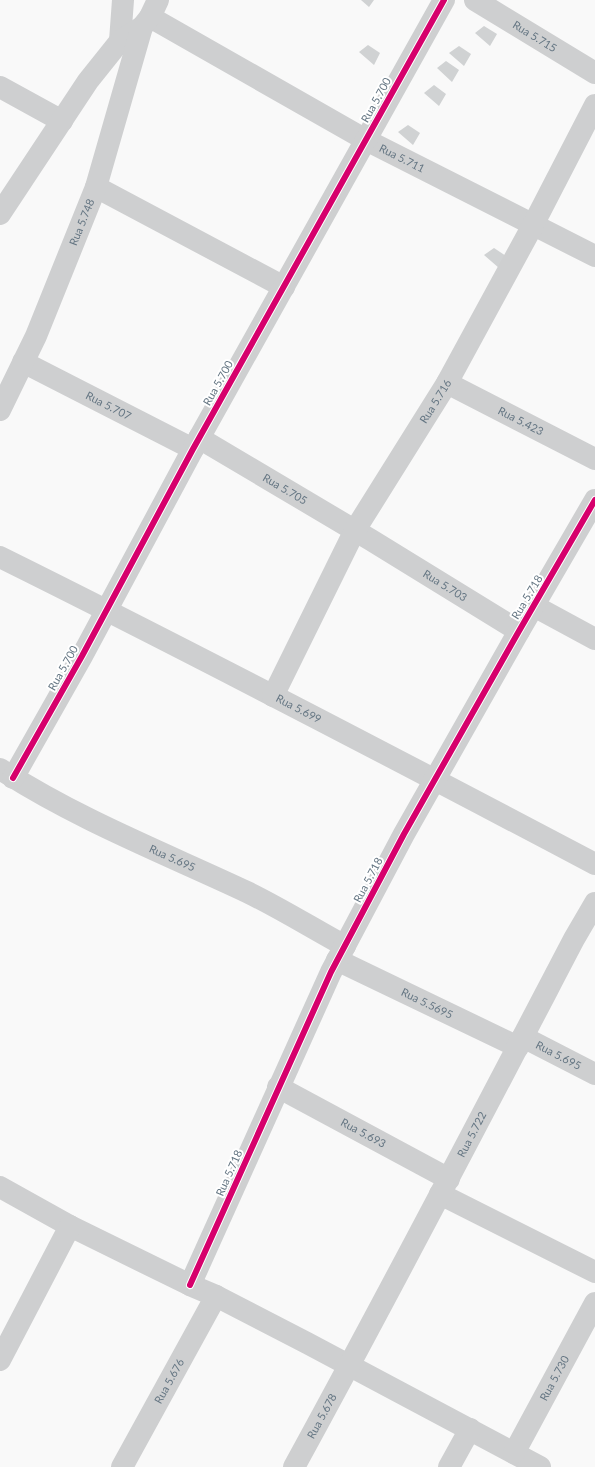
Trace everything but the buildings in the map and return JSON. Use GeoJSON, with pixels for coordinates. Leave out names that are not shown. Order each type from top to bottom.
{"type":"FeatureCollection","features":[{"type":"Feature","properties":{"kind":"street"},"geometry":{"type":"LineString","coordinates":[[120,41],[124,0]]}},
{"type":"Feature","properties":{"kind":"street","name":"Rua 5.700"},"geometry":{"type":"LineString","coordinates":[[7,774],[106,610],[196,444],[444,0]]}},
{"type":"Feature","properties":{"kind":"street","name":"Rua 5.715"},"geometry":{"type":"LineString","coordinates":[[475,0],[595,73]]}},
{"type":"Feature","properties":{"kind":"street"},"geometry":{"type":"LineString","coordinates":[[0,214],[88,81],[120,41],[150,14]]}},
{"type":"Feature","properties":{"kind":"street","name":"Rua 5.711"},"geometry":{"type":"LineString","coordinates":[[150,14],[366,140],[595,256]]}},
{"type":"Feature","properties":{"kind":"street","name":"Rua 5.748"},"geometry":{"type":"LineString","coordinates":[[0,410],[36,336],[96,187],[150,14]]}},
{"type":"Feature","properties":{"kind":"street"},"geometry":{"type":"LineString","coordinates":[[0,87],[62,121]]}},
{"type":"Feature","properties":{"kind":"street","name":"Rua 5.716"},"geometry":{"type":"LineString","coordinates":[[273,696],[447,383],[533,225],[595,105]]}},
{"type":"Feature","properties":{"kind":"street"},"geometry":{"type":"LineString","coordinates":[[96,187],[284,287]]}},
{"type":"Feature","properties":{"kind":"street","name":"Rua 5.707"},"geometry":{"type":"LineString","coordinates":[[23,362],[196,444]]}},
{"type":"Feature","properties":{"kind":"street","name":"Rua 5.423"},"geometry":{"type":"LineString","coordinates":[[447,383],[595,459]]}},
{"type":"Feature","properties":{"kind":"street","name":"Rua 5.705"},"geometry":{"type":"LineString","coordinates":[[196,444],[363,535]]}},
{"type":"Feature","properties":{"kind":"street","name":"Rua 5.718"},"geometry":{"type":"LineString","coordinates":[[190,1285],[278,1087],[341,953],[404,834],[595,500]]}},
{"type":"Feature","properties":{"kind":"street","name":"Rua 5.703"},"geometry":{"type":"LineString","coordinates":[[363,535],[519,631]]}},
{"type":"Feature","properties":{"kind":"street","name":"Rua 5.699"},"geometry":{"type":"LineString","coordinates":[[0,557],[273,696],[595,864]]}},
{"type":"Feature","properties":{"kind":"street"},"geometry":{"type":"LineString","coordinates":[[534,606],[595,639]]}},
{"type":"Feature","properties":{"kind":"street","name":"Rua 5.695"},"geometry":{"type":"LineString","coordinates":[[7,774],[26,786],[112,830],[248,893],[341,953]]}},
{"type":"Feature","properties":{"kind":"street","name":"Rua 5.722"},"geometry":{"type":"LineString","coordinates":[[350,1366],[574,939],[595,903]]}},
{"type":"Feature","properties":{"kind":"street","name":"Rua 5.5695"},"geometry":{"type":"LineString","coordinates":[[341,953],[520,1042]]}},
{"type":"Feature","properties":{"kind":"street","name":"Rua 5.695"},"geometry":{"type":"LineString","coordinates":[[520,1042],[595,1074]]}},
{"type":"Feature","properties":{"kind":"street","name":"Rua 5.693"},"geometry":{"type":"LineString","coordinates":[[278,1087],[445,1187],[595,1272]]}},
{"type":"Feature","properties":{"kind":"street"},"geometry":{"type":"LineString","coordinates":[[0,1187],[70,1226],[190,1285],[216,1296],[540,1467]]}},
{"type":"Feature","properties":{"kind":"street"},"geometry":{"type":"LineString","coordinates":[[0,1360],[70,1226]]}},
{"type":"Feature","properties":{"kind":"street","name":"Rua 5.676"},"geometry":{"type":"LineString","coordinates":[[122,1467],[216,1296]]}},
{"type":"Feature","properties":{"kind":"street","name":"Rua 5.730"},"geometry":{"type":"LineString","coordinates":[[514,1453],[595,1303]]}},
{"type":"Feature","properties":{"kind":"street","name":"Rua 5.678"},"geometry":{"type":"LineString","coordinates":[[294,1467],[350,1366]]}},
{"type":"Feature","properties":{"kind":"street"},"geometry":{"type":"LineString","coordinates":[[449,1467],[470,1429]]}},
{"type":"Feature","properties":{"kind":"cycle path"},"geometry":{"type":"LineString","coordinates":[[13,778],[82,656],[193,449],[444,0]]}},
{"type":"Feature","properties":{"kind":"cycle path"},"geometry":{"type":"LineString","coordinates":[[190,1285],[331,972],[404,834],[595,500]]}}]}
